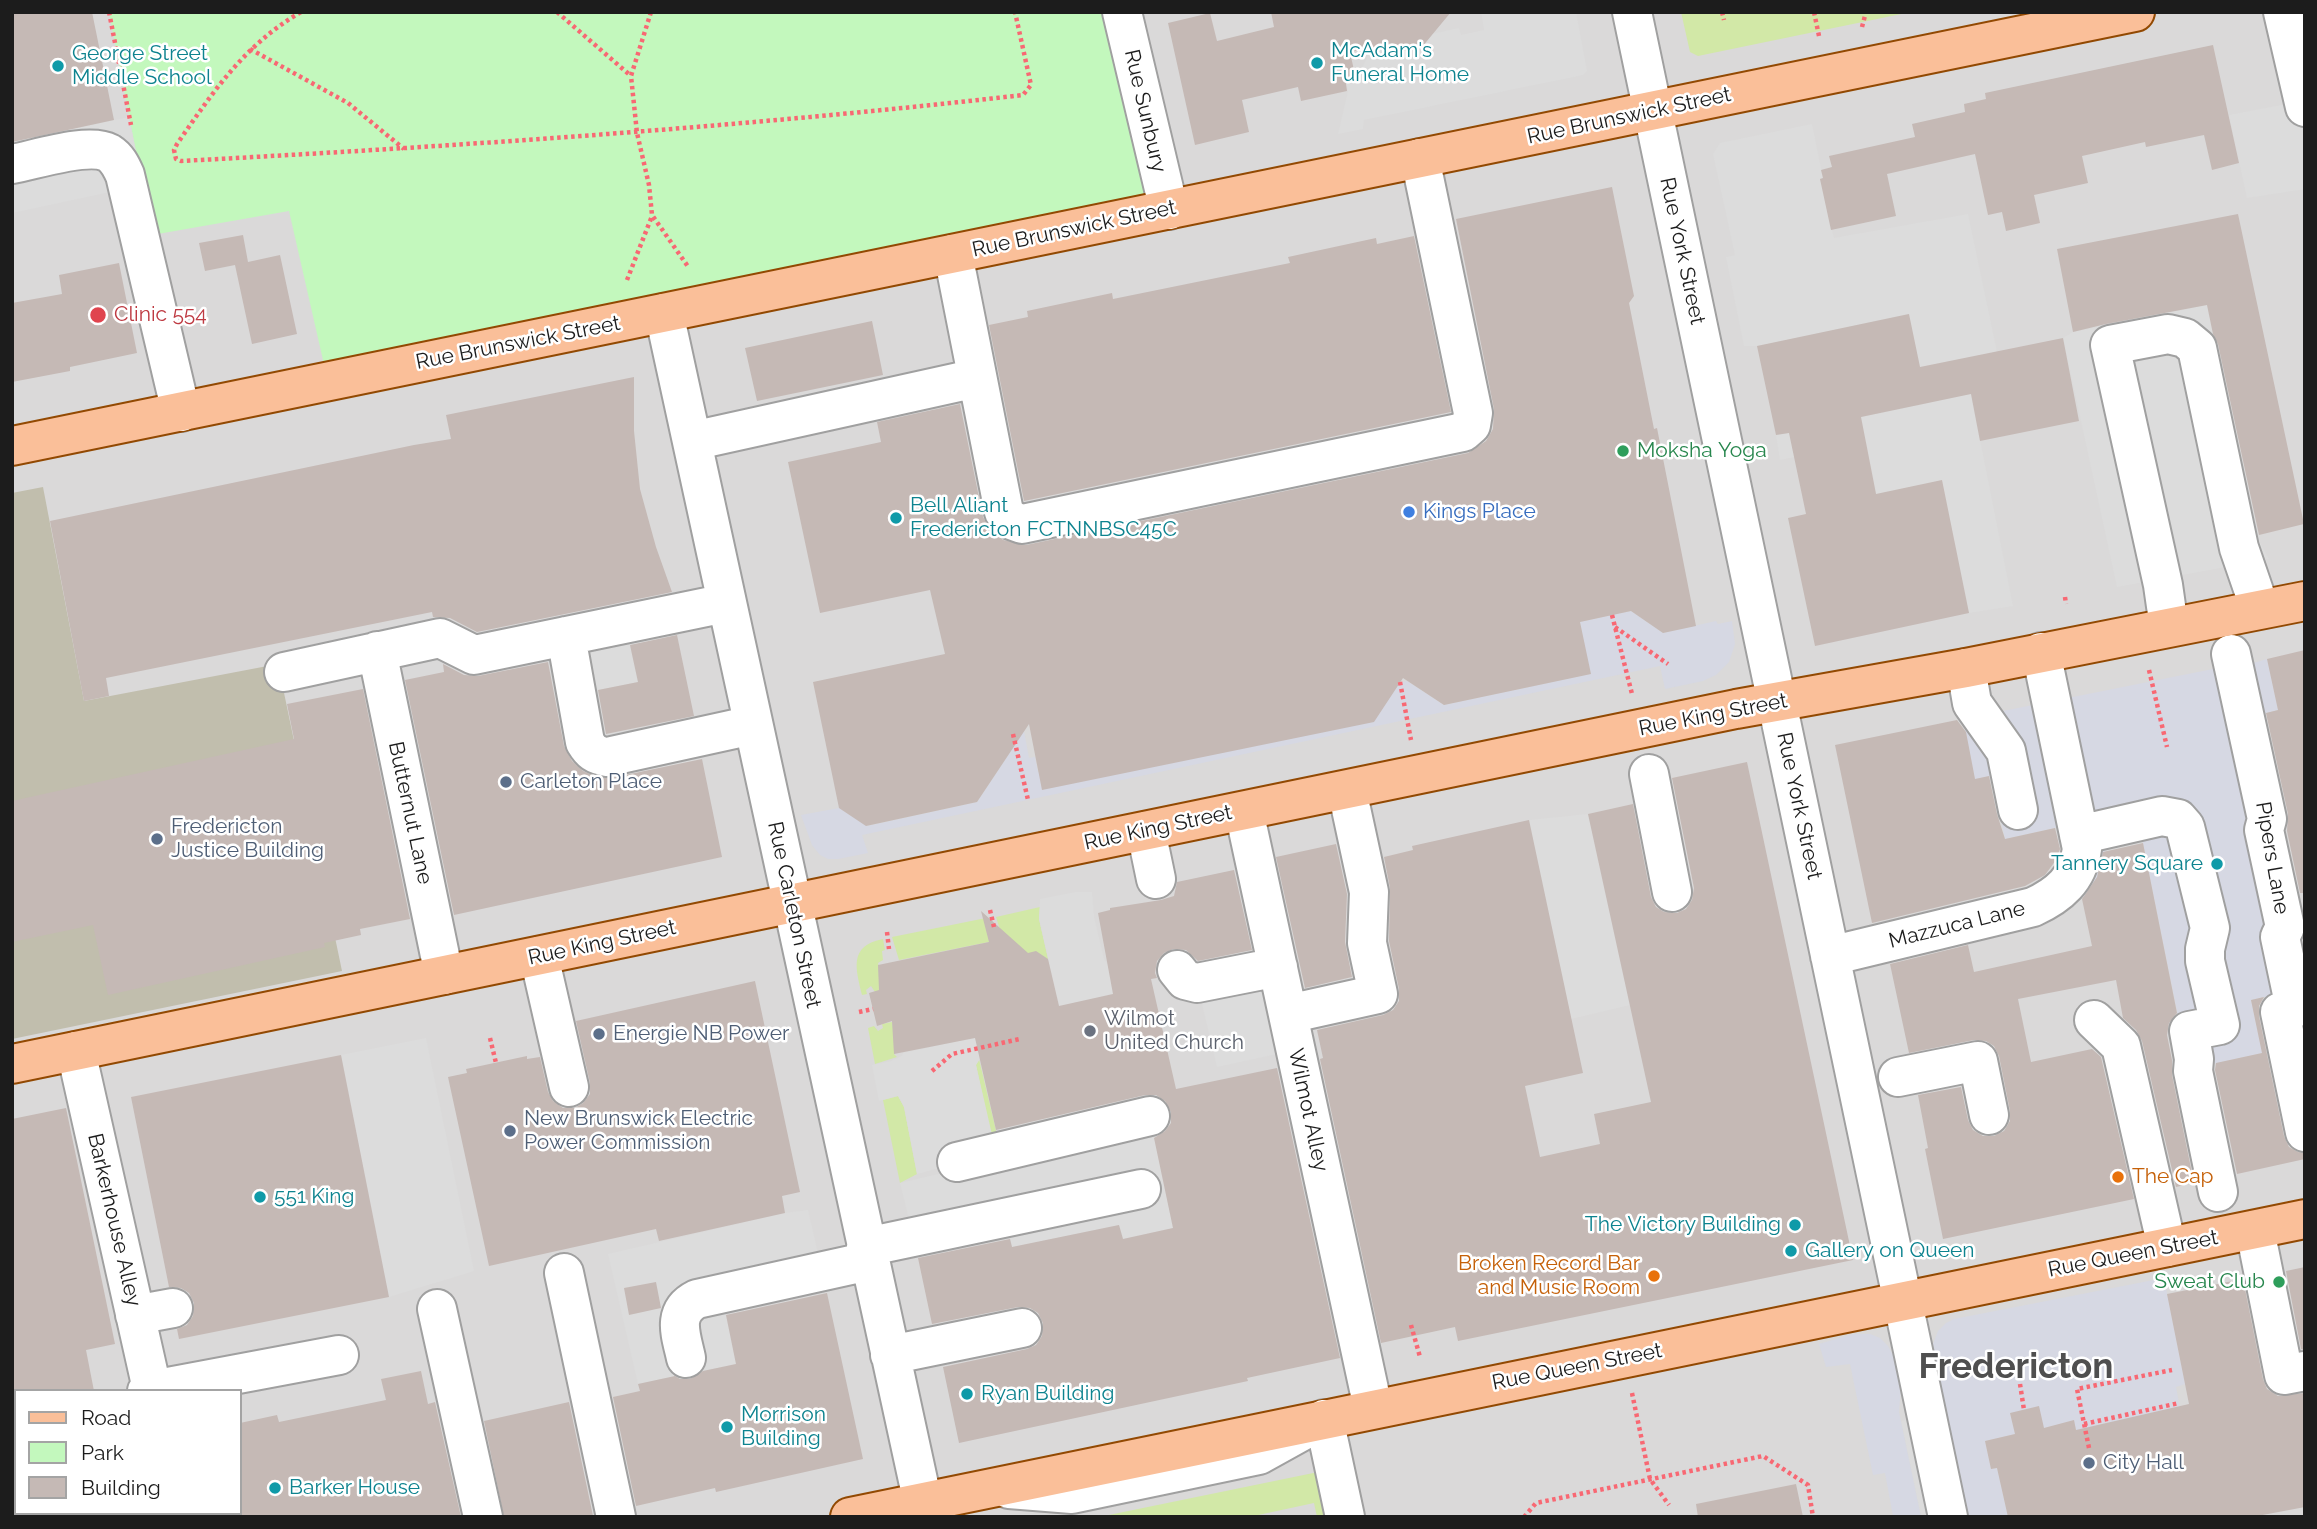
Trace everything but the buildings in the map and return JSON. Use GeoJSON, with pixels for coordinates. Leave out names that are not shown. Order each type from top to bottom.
{"type":"FeatureCollection","features":[{"type":"Feature","properties":{"kind":"main road","name":"Rue Brunswick Street"},"geometry":{"type":"LineString","coordinates":[[12,446],[2135,12]]}},
{"type":"Feature","properties":{"kind":"main road","name":"Rue King Street"},"geometry":{"type":"LineString","coordinates":[[12,1064],[1640,729],[1966,668],[2305,600]]}},
{"type":"Feature","properties":{"kind":"main road","name":"Rue Queen Street"},"geometry":{"type":"LineString","coordinates":[[850,1517],[923,1509],[986,1487],[2305,1219]]}},
{"type":"Feature","properties":{"kind":"street","name":"Rue Sunbury"},"geometry":{"type":"LineString","coordinates":[[1122,12],[1169,210]]}},
{"type":"Feature","properties":{"kind":"street","name":"Rue York Street"},"geometry":{"type":"LineString","coordinates":[[1632,12],[1948,1517]]}},
{"type":"Feature","properties":{"kind":"street"},"geometry":{"type":"LineString","coordinates":[[2283,12],[2305,107]]}},
{"type":"Feature","properties":{"kind":"street"},"geometry":{"type":"LineString","coordinates":[[12,164],[85,149],[111,154],[120,164],[125,174],[181,412]]}},
{"type":"Feature","properties":{"kind":"street"},"geometry":{"type":"LineString","coordinates":[[953,254],[1004,512],[1010,520],[1022,524],[1462,432],[1471,425],[1473,413],[1420,158]]}},
{"type":"Feature","properties":{"kind":"street","name":"Rue Carleton Street"},"geometry":{"type":"LineString","coordinates":[[664,313],[923,1509]]}},
{"type":"Feature","properties":{"kind":"street"},"geometry":{"type":"LineString","coordinates":[[2169,627],[2163,585],[2110,345],[2168,334],[2185,338],[2196,348],[2239,548],[2260,609]]}},
{"type":"Feature","properties":{"kind":"street"},"geometry":{"type":"LineString","coordinates":[[692,441],[977,378]]}},
{"type":"Feature","properties":{"kind":"street"},"geometry":{"type":"LineString","coordinates":[[284,672],[440,638],[474,655],[726,603]]}},
{"type":"Feature","properties":{"kind":"street"},"geometry":{"type":"LineString","coordinates":[[566,636],[585,742],[591,752],[599,756],[607,757],[753,725]]}},
{"type":"Feature","properties":{"kind":"street","name":"Butternut Lane"},"geometry":{"type":"LineString","coordinates":[[377,651],[444,975]]}},
{"type":"Feature","properties":{"kind":"street"},"geometry":{"type":"LineString","coordinates":[[2041,652],[2079,835],[2162,816],[2178,819],[2185,827],[2210,928],[2205,949],[2206,961],[2220,1025],[2189,1031],[2194,1059],[2193,1071],[2218,1192]]}},
{"type":"Feature","properties":{"kind":"street","name":"Pipers Lane"},"geometry":{"type":"LineString","coordinates":[[2231,654],[2267,820],[2264,830],[2285,927],[2280,937],[2295,1008],[2280,1012],[2305,1132]]}},
{"type":"Feature","properties":{"kind":"street"},"geometry":{"type":"LineString","coordinates":[[1966,668],[1972,703],[2006,751],[2018,810]]}},
{"type":"Feature","properties":{"kind":"street"},"geometry":{"type":"LineString","coordinates":[[1648,774],[1672,892]]}},
{"type":"Feature","properties":{"kind":"street"},"geometry":{"type":"LineString","coordinates":[[1288,1014],[1378,994],[1367,943],[1369,892],[1347,790]]}},
{"type":"Feature","properties":{"kind":"street","name":"Wilmot Alley"},"geometry":{"type":"LineString","coordinates":[[1244,811],[1373,1408]]}},
{"type":"Feature","properties":{"kind":"street"},"geometry":{"type":"LineString","coordinates":[[1146,831],[1157,878]]}},
{"type":"Feature","properties":{"kind":"street","name":"Mazzuca Lane"},"geometry":{"type":"LineString","coordinates":[[1830,956],[2033,907],[2063,889],[2075,874],[2082,849],[2079,835]]}},
{"type":"Feature","properties":{"kind":"street"},"geometry":{"type":"LineString","coordinates":[[539,956],[569,1087]]}},
{"type":"Feature","properties":{"kind":"street"},"geometry":{"type":"LineString","coordinates":[[1177,970],[1185,980],[1197,983],[1278,967]]}},
{"type":"Feature","properties":{"kind":"street"},"geometry":{"type":"LineString","coordinates":[[2094,1020],[2121,1046],[2167,1247]]}},
{"type":"Feature","properties":{"kind":"street","name":"Barkerhouse Alley"},"geometry":{"type":"LineString","coordinates":[[76,1051],[149,1389]]}},
{"type":"Feature","properties":{"kind":"street"},"geometry":{"type":"LineString","coordinates":[[1898,1077],[1978,1061],[1989,1115]]}},
{"type":"Feature","properties":{"kind":"street"},"geometry":{"type":"LineString","coordinates":[[957,1162],[1150,1116]]}},
{"type":"Feature","properties":{"kind":"street"},"geometry":{"type":"LineString","coordinates":[[686,1358],[679,1321],[681,1311],[688,1303],[697,1299],[868,1254],[1141,1189]]}},
{"type":"Feature","properties":{"kind":"street"},"geometry":{"type":"LineString","coordinates":[[2255,1230],[2284,1375],[2305,1371]]}},
{"type":"Feature","properties":{"kind":"street"},"geometry":{"type":"LineString","coordinates":[[564,1273],[616,1517]]}},
{"type":"Feature","properties":{"kind":"street"},"geometry":{"type":"LineString","coordinates":[[135,1315],[173,1308]]}},
{"type":"Feature","properties":{"kind":"street"},"geometry":{"type":"LineString","coordinates":[[437,1309],[483,1517]]}},
{"type":"Feature","properties":{"kind":"street"},"geometry":{"type":"LineString","coordinates":[[890,1355],[1022,1328]]}},
{"type":"Feature","properties":{"kind":"street"},"geometry":{"type":"LineString","coordinates":[[154,1389],[339,1354]]}},
{"type":"Feature","properties":{"kind":"street"},"geometry":{"type":"LineString","coordinates":[[1324,1419],[1345,1517]]}},
{"type":"Feature","properties":{"kind":"path"},"geometry":{"type":"LineString","coordinates":[[301,12],[282,23],[250,49],[222,79],[177,144],[173,155],[176,159],[181,161],[405,149],[637,133],[1023,95],[1030,90],[1031,85],[1015,12]]}},
{"type":"Feature","properties":{"kind":"path"},"geometry":{"type":"LineString","coordinates":[[557,12],[632,76]]}},
{"type":"Feature","properties":{"kind":"path"},"geometry":{"type":"LineString","coordinates":[[627,280],[652,215],[649,184],[637,133],[632,76],[651,12]]}},
{"type":"Feature","properties":{"kind":"path"},"geometry":{"type":"LineString","coordinates":[[1722,12],[1724,20]]}},
{"type":"Feature","properties":{"kind":"path"},"geometry":{"type":"LineString","coordinates":[[1814,12],[1819,36]]}},
{"type":"Feature","properties":{"kind":"path"},"geometry":{"type":"LineString","coordinates":[[1862,27],[1866,12]]}},
{"type":"Feature","properties":{"kind":"path"},"geometry":{"type":"LineString","coordinates":[[250,49],[348,103],[405,149]]}},
{"type":"Feature","properties":{"kind":"path"},"geometry":{"type":"LineString","coordinates":[[652,215],[689,268]]}},
{"type":"Feature","properties":{"kind":"path"},"geometry":{"type":"LineString","coordinates":[[2065,597],[2066,604]]}},
{"type":"Feature","properties":{"kind":"path"},"geometry":{"type":"LineString","coordinates":[[1612,615],[1640,729]]}},
{"type":"Feature","properties":{"kind":"path"},"geometry":{"type":"LineString","coordinates":[[1615,627],[1668,664]]}},
{"type":"Feature","properties":{"kind":"path"},"geometry":{"type":"LineString","coordinates":[[2149,670],[2167,747]]}},
{"type":"Feature","properties":{"kind":"path"},"geometry":{"type":"LineString","coordinates":[[1400,682],[1419,775]]}},
{"type":"Feature","properties":{"kind":"path"},"geometry":{"type":"LineString","coordinates":[[1013,734],[1028,800]]}},
{"type":"Feature","properties":{"kind":"path"},"geometry":{"type":"LineString","coordinates":[[990,910],[994,927]]}},
{"type":"Feature","properties":{"kind":"path"},"geometry":{"type":"LineString","coordinates":[[887,932],[889,948]]}},
{"type":"Feature","properties":{"kind":"path"},"geometry":{"type":"LineString","coordinates":[[859,1012],[873,1009]]}},
{"type":"Feature","properties":{"kind":"path"},"geometry":{"type":"LineString","coordinates":[[490,1038],[496,1063]]}},
{"type":"Feature","properties":{"kind":"path"},"geometry":{"type":"LineString","coordinates":[[932,1071],[951,1055],[1020,1039]]}},
{"type":"Feature","properties":{"kind":"path"},"geometry":{"type":"LineString","coordinates":[[1411,1325],[1420,1357]]}},
{"type":"Feature","properties":{"kind":"path"},"geometry":{"type":"LineString","coordinates":[[2089,1448],[2077,1389],[2172,1370]]}},
{"type":"Feature","properties":{"kind":"path"},"geometry":{"type":"LineString","coordinates":[[2020,1384],[2024,1410]]}},
{"type":"Feature","properties":{"kind":"path"},"geometry":{"type":"LineString","coordinates":[[1632,1392],[1650,1479],[1669,1505]]}},
{"type":"Feature","properties":{"kind":"path"},"geometry":{"type":"LineString","coordinates":[[2084,1424],[2179,1403]]}},
{"type":"Feature","properties":{"kind":"path"},"geometry":{"type":"LineString","coordinates":[[1524,1517],[1536,1503],[1763,1456],[1808,1485],[1813,1517]]}},
{"type":"Feature","properties":{"kind":"shaded area"},"geometry":{"type":"Polygon","coordinates":[[[12,12],[2305,12],[2305,1517],[12,1517],[12,12]]]}},
{"type":"Feature","properties":{"kind":"shaded area"},"geometry":{"type":"Polygon","coordinates":[[[1481,12],[1576,12],[1587,71],[1583,75],[1364,120],[1363,129],[1338,134],[1348,91],[1345,77],[1355,75],[1363,66],[1372,47],[1459,28],[1461,35],[1484,30],[1481,12]]]}},
{"type":"Feature","properties":{"kind":"shaded area"},"geometry":{"type":"Polygon","coordinates":[[[2305,47],[2305,189],[2247,198],[2229,115],[2287,104],[2305,47]]]}},
{"type":"Feature","properties":{"kind":"shaded area"},"geometry":{"type":"Polygon","coordinates":[[[129,117],[143,185],[12,213],[12,142],[129,117]]]}},
{"type":"Feature","properties":{"kind":"shaded area"},"geometry":{"type":"Polygon","coordinates":[[[1812,124],[1823,178],[1820,179],[1834,238],[1968,214],[1997,352],[1964,359],[2013,606],[1969,613],[1942,481],[1877,497],[1866,442],[1780,460],[1776,435],[1928,403],[1908,314],[1757,346],[1744,346],[1726,257],[1735,255],[1713,154],[1720,143],[1812,124]]]}},
{"type":"Feature","properties":{"kind":"shaded area"},"geometry":{"type":"Polygon","coordinates":[[[2207,305],[2256,535],[2269,559],[2117,587],[2063,338],[2073,332],[2207,305]]]}},
{"type":"Feature","properties":{"kind":"shaded area"},"geometry":{"type":"Polygon","coordinates":[[[43,487],[84,701],[278,664],[342,971],[12,1039],[12,493],[43,487]]]}},
{"type":"Feature","properties":{"kind":"shaded area"},"geometry":{"type":"Polygon","coordinates":[[[678,608],[677,637],[630,647],[638,682],[593,691],[604,743],[695,724],[702,760],[587,785],[559,647],[678,608]]]}},
{"type":"Feature","properties":{"kind":"shaded area"},"geometry":{"type":"Polygon","coordinates":[[[1631,611],[1663,633],[1716,621],[1718,624],[1732,621],[1735,644],[1729,662],[1716,675],[1703,681],[1665,689],[1660,666],[862,835],[868,853],[838,859],[828,859],[820,855],[812,845],[801,815],[839,808],[867,826],[977,802],[1024,731],[1029,758],[1035,757],[1038,772],[1407,681],[1444,705],[1590,674],[1580,622],[1631,611]]]}},
{"type":"Feature","properties":{"kind":"shaded area","name":"Tannery Square"},"geometry":{"type":"Polygon","coordinates":[[[2267,659],[2278,710],[2254,716],[2305,955],[2305,1011],[2282,993],[2251,1000],[2262,1053],[2213,1064],[2213,1068],[2198,1071],[2180,1026],[2142,838],[2104,845],[2113,891],[2082,897],[2063,870],[2064,826],[2005,839],[1991,776],[1975,779],[1963,719],[2223,667],[2243,666],[2267,659]]]}},
{"type":"Feature","properties":{"kind":"shaded area"},"geometry":{"type":"Polygon","coordinates":[[[1588,814],[1630,1005],[1571,1019],[1529,820],[1588,814]]]}},
{"type":"Feature","properties":{"kind":"shaded area"},"geometry":{"type":"Polygon","coordinates":[[[1076,892],[1092,892],[1094,917],[1104,959],[1126,991],[1059,1006],[1039,919],[1040,899],[1076,892]]]}},
{"type":"Feature","properties":{"kind":"shaded area"},"geometry":{"type":"Polygon","coordinates":[[[1278,967],[1295,1050],[1217,1067],[1197,983],[1278,967]]]}},
{"type":"Feature","properties":{"kind":"shaded area"},"geometry":{"type":"Polygon","coordinates":[[[991,1034],[996,1055],[980,1059],[976,1065],[996,1152],[917,1174],[904,1107],[898,1096],[879,1101],[872,1065],[891,1061],[903,1053],[991,1034]]]}},
{"type":"Feature","properties":{"kind":"shaded area"},"geometry":{"type":"Polygon","coordinates":[[[426,1038],[474,1271],[389,1297],[341,1055],[426,1038]]]}},
{"type":"Feature","properties":{"kind":"shaded area"},"geometry":{"type":"Polygon","coordinates":[[[1152,1124],[1173,1228],[1123,1239],[1119,1225],[1024,1245],[1031,1278],[1012,1247],[1008,1229],[916,1248],[900,1183],[1152,1124]]]}},
{"type":"Feature","properties":{"kind":"shaded area"},"geometry":{"type":"Polygon","coordinates":[[[808,1210],[824,1279],[723,1301],[736,1364],[638,1384],[608,1254],[808,1210]]]}},
{"type":"Feature","properties":{"kind":"shaded area"},"geometry":{"type":"Polygon","coordinates":[[[2164,1278],[2185,1384],[2176,1387],[2180,1408],[2118,1429],[2108,1422],[2093,1426],[2081,1450],[2074,1421],[2044,1428],[2010,1413],[2015,1434],[1985,1441],[1991,1469],[1997,1468],[2008,1517],[1969,1517],[1933,1344],[1938,1331],[1954,1319],[2164,1278]]]}},
{"type":"Feature","properties":{"kind":"shaded area"},"geometry":{"type":"Polygon","coordinates":[[[1853,1334],[1870,1334],[1880,1338],[1897,1362],[1901,1386],[1899,1412],[1921,1517],[1891,1517],[1893,1516],[1885,1473],[1873,1475],[1850,1364],[1826,1367],[1819,1344],[1853,1334]]]}},
{"type":"Feature","properties":{"kind":"shaded area"},"geometry":{"type":"Polygon","coordinates":[[[1911,1419],[1932,1517],[1921,1517],[1901,1421],[1911,1419]]]}},
{"type":"Feature","properties":{"kind":"green space"},"geometry":{"type":"Polygon","coordinates":[[[109,12],[1122,12],[1169,210],[328,382],[289,211],[152,235],[109,12]]]}},
{"type":"Feature","properties":{"kind":"green space"},"geometry":{"type":"Polygon","coordinates":[[[1681,12],[1911,12],[1698,56],[1690,52],[1681,12]]]}},
{"type":"Feature","properties":{"kind":"green space"},"geometry":{"type":"Polygon","coordinates":[[[1040,907],[1039,919],[1048,959],[1013,957],[1003,939],[996,917],[1040,907]]]}},
{"type":"Feature","properties":{"kind":"green space"},"geometry":{"type":"Polygon","coordinates":[[[986,918],[989,942],[899,960],[892,937],[986,918]]]}},
{"type":"Feature","properties":{"kind":"green space"},"geometry":{"type":"Polygon","coordinates":[[[883,939],[883,960],[878,963],[885,989],[875,992],[871,986],[866,990],[867,994],[862,995],[857,968],[859,953],[872,942],[883,939]]]}},
{"type":"Feature","properties":{"kind":"green space"},"geometry":{"type":"Polygon","coordinates":[[[892,1022],[897,1048],[894,1054],[897,1057],[875,1064],[868,1028],[874,1026],[878,1031],[883,1028],[882,1024],[892,1022]]]}},
{"type":"Feature","properties":{"kind":"green space"},"geometry":{"type":"Polygon","coordinates":[[[979,1059],[998,1139],[992,1139],[976,1065],[979,1059]]]}},
{"type":"Feature","properties":{"kind":"green space"},"geometry":{"type":"Polygon","coordinates":[[[898,1096],[904,1107],[917,1174],[900,1183],[883,1100],[898,1096]]]}},
{"type":"Feature","properties":{"kind":"green space"},"geometry":{"type":"Polygon","coordinates":[[[1328,1470],[1336,1517],[1317,1517],[1314,1503],[1249,1517],[1099,1517],[1328,1470]]]}},
{"type":"Feature","properties":{"kind":"place","name":"McAdam's Funeral Home"},"geometry":{"type":"Point","coordinates":[1317,63]}},
{"type":"Feature","properties":{"kind":"place","name":"George Street Middle School"},"geometry":{"type":"Point","coordinates":[58,66]}},
{"type":"Feature","properties":{"kind":"place","name":"Clinic 554"},"geometry":{"type":"Point","coordinates":[98,315]}},
{"type":"Feature","properties":{"kind":"place","name":"Moksha Yoga"},"geometry":{"type":"Point","coordinates":[1623,451]}},
{"type":"Feature","properties":{"kind":"place","name":"Kings Place"},"geometry":{"type":"Point","coordinates":[1409,512]}},
{"type":"Feature","properties":{"kind":"place","name":"Bell Aliant Fredericton FCTNNBSC45C"},"geometry":{"type":"Point","coordinates":[896,518]}},
{"type":"Feature","properties":{"kind":"place","name":"Carleton Place"},"geometry":{"type":"Point","coordinates":[506,782]}},
{"type":"Feature","properties":{"kind":"place","name":"Fredericton Justice Building"},"geometry":{"type":"Point","coordinates":[157,839]}},
{"type":"Feature","properties":{"kind":"place","name":"Tannery Square"},"geometry":{"type":"Point","coordinates":[2217,864]}},
{"type":"Feature","properties":{"kind":"place","name":"Wilmot United Church"},"geometry":{"type":"Point","coordinates":[1090,1031]}},
{"type":"Feature","properties":{"kind":"place","name":"Energie NB Power"},"geometry":{"type":"Point","coordinates":[599,1034]}},
{"type":"Feature","properties":{"kind":"place","name":"New Brunswick Electric Power Commission"},"geometry":{"type":"Point","coordinates":[510,1131]}},
{"type":"Feature","properties":{"kind":"place","name":"The Cap"},"geometry":{"type":"Point","coordinates":[2118,1177]}},
{"type":"Feature","properties":{"kind":"place","name":"551 King"},"geometry":{"type":"Point","coordinates":[260,1197]}},
{"type":"Feature","properties":{"kind":"place","name":"The Victory Building"},"geometry":{"type":"Point","coordinates":[1795,1225]}},
{"type":"Feature","properties":{"kind":"place","name":"Gallery on Queen"},"geometry":{"type":"Point","coordinates":[1791,1251]}},
{"type":"Feature","properties":{"kind":"place","name":"Broken Record Bar and Music Room"},"geometry":{"type":"Point","coordinates":[1654,1276]}},
{"type":"Feature","properties":{"kind":"place","name":"Sweat Club"},"geometry":{"type":"Point","coordinates":[2279,1282]}},
{"type":"Feature","properties":{"kind":"place","name":"Ryan Building"},"geometry":{"type":"Point","coordinates":[967,1394]}},
{"type":"Feature","properties":{"kind":"place","name":"Morrison Building"},"geometry":{"type":"Point","coordinates":[727,1427]}},
{"type":"Feature","properties":{"kind":"place","name":"City Hall"},"geometry":{"type":"Point","coordinates":[2089,1463]}},
{"type":"Feature","properties":{"kind":"place","name":"Barker House"},"geometry":{"type":"Point","coordinates":[275,1488]}},
{"type":"Feature","properties":{"kind":"district","name":"Fredericton"},"geometry":{"type":"Point","coordinates":[2016,1367]}}]}
